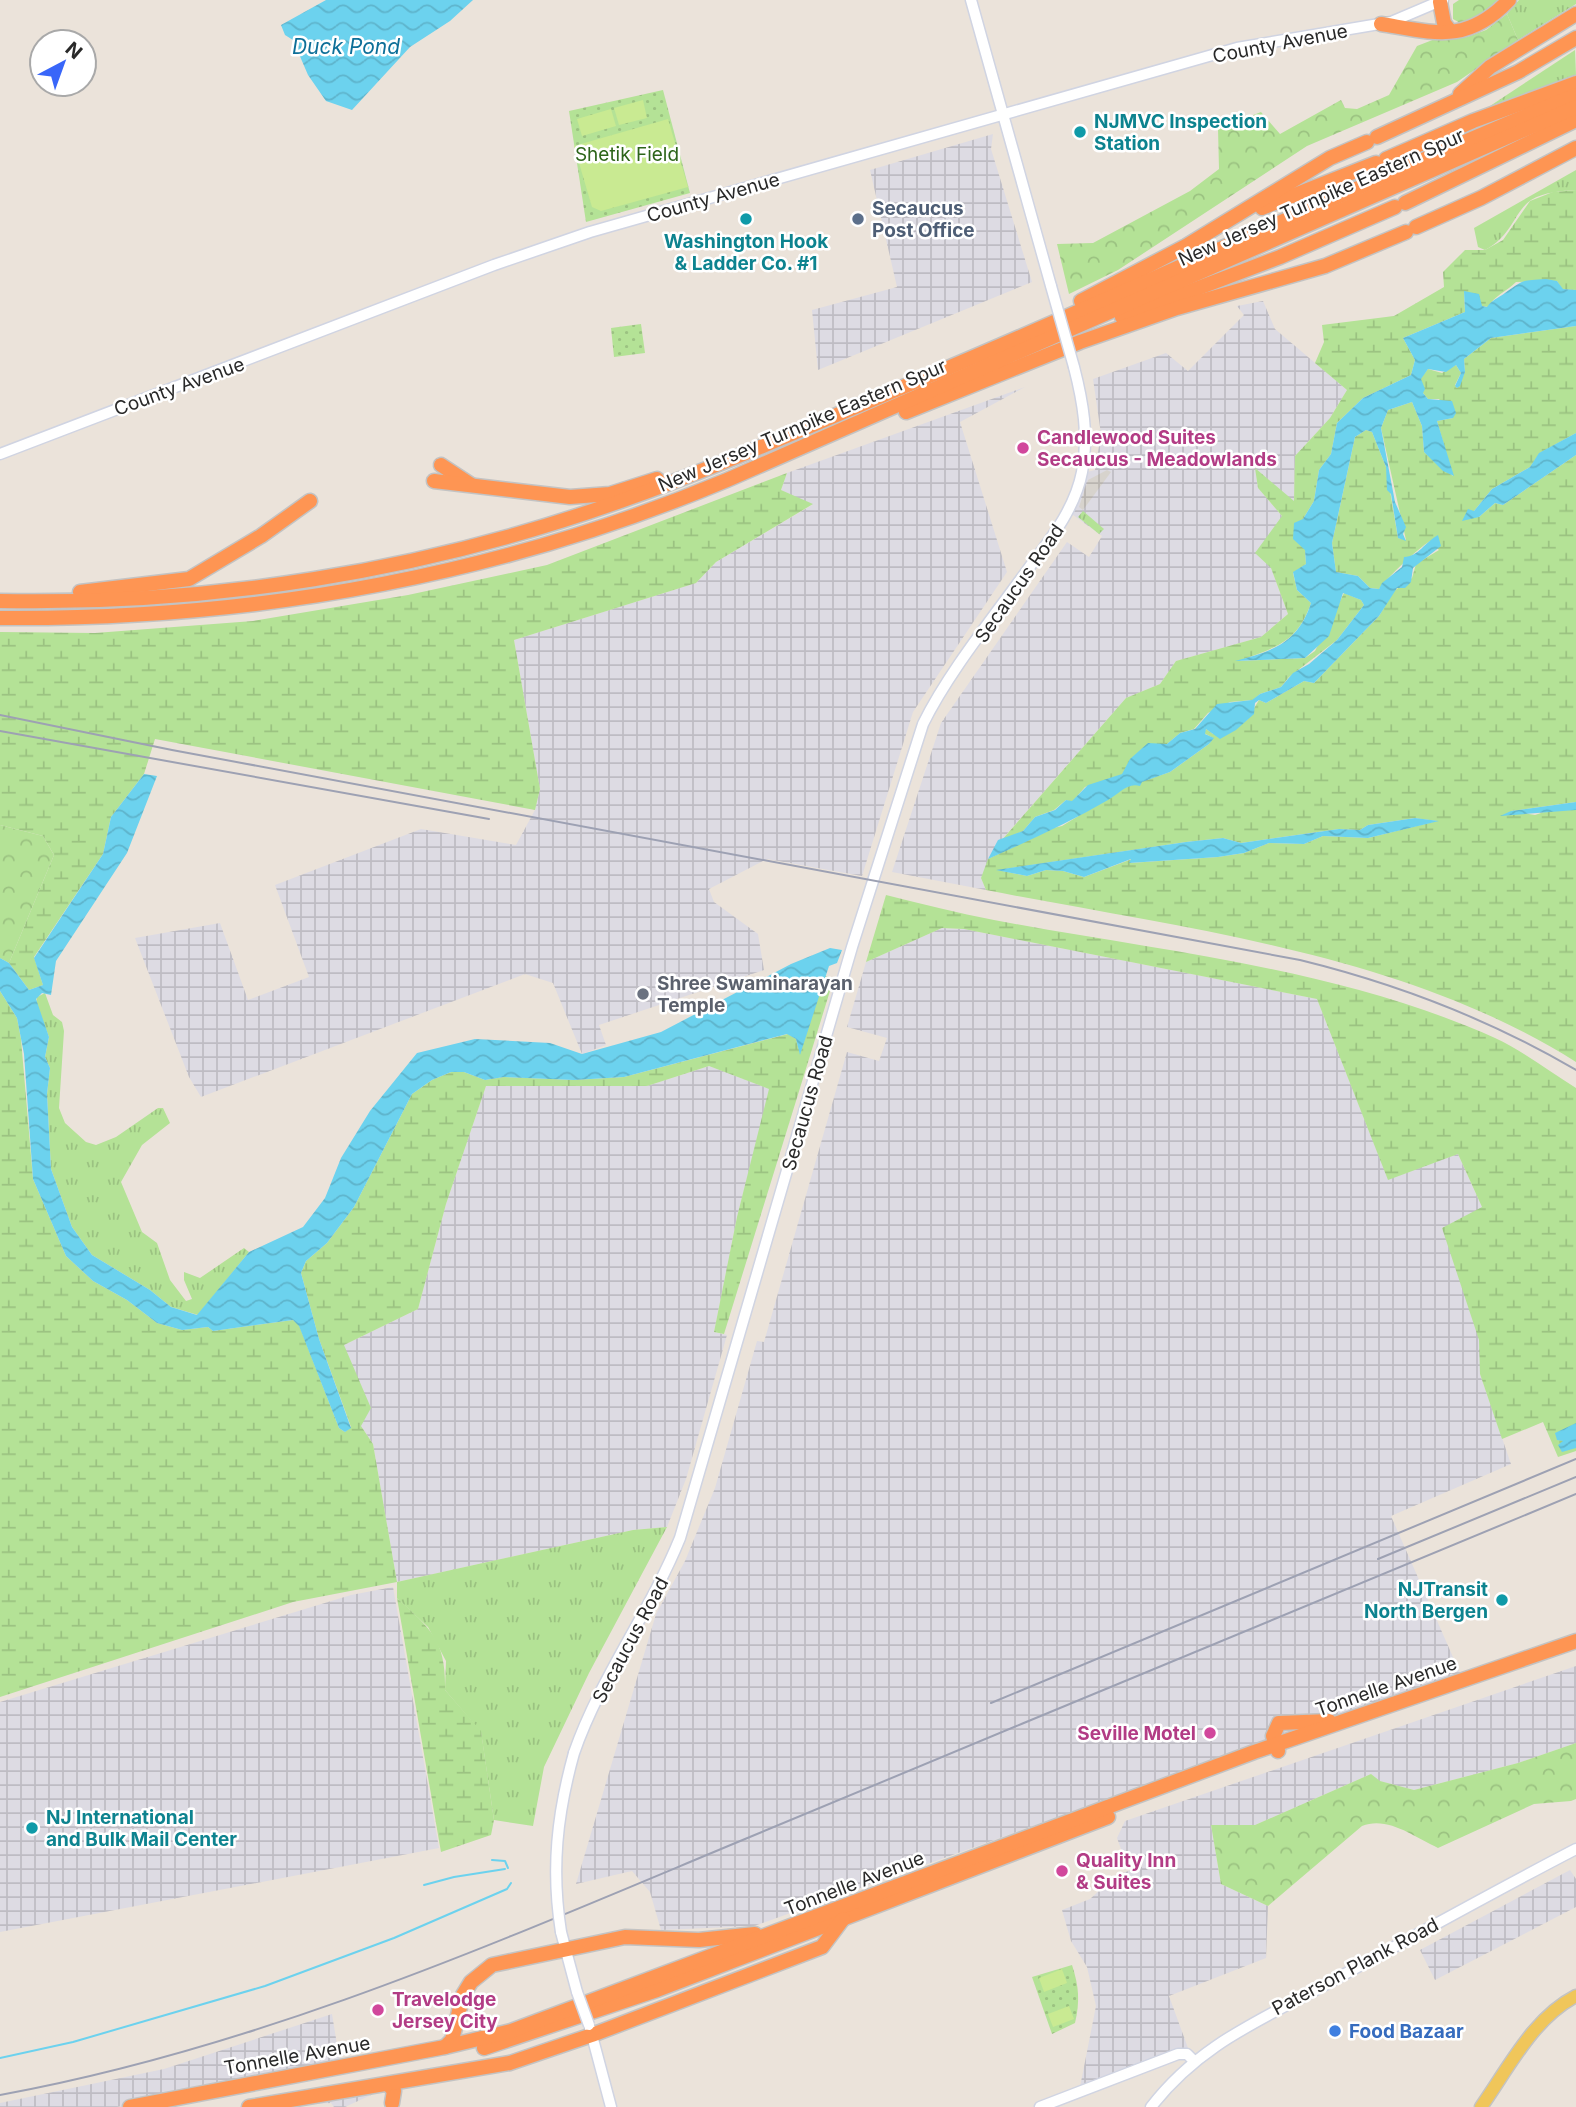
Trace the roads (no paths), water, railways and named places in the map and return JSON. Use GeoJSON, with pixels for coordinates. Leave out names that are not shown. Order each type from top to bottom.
{"type":"FeatureCollection","features":[{"type":"Feature","properties":{"kind":"highway"},"geometry":{"type":"LineString","coordinates":[[1381,24],[1450,31],[1478,27],[1509,0]]}},
{"type":"Feature","properties":{"kind":"highway"},"geometry":{"type":"LineString","coordinates":[[1442,1],[1444,23],[1450,31]]}},
{"type":"Feature","properties":{"kind":"highway"},"geometry":{"type":"LineString","coordinates":[[1448,105],[1490,67],[1576,14]]}},
{"type":"Feature","properties":{"kind":"highway"},"geometry":{"type":"LineString","coordinates":[[1448,105],[1576,27]]}},
{"type":"Feature","properties":{"kind":"highway"},"geometry":{"type":"LineString","coordinates":[[1010,342],[1048,317],[1142,271],[1231,220],[1330,158],[1518,72],[1576,37]]}},
{"type":"Feature","properties":{"kind":"highway"},"geometry":{"type":"LineString","coordinates":[[1231,220],[1481,118],[1576,83]]}},
{"type":"Feature","properties":{"kind":"highway","name":"New Jersey Turnpike Eastern Spur"},"geometry":{"type":"LineString","coordinates":[[0,600],[83,601],[188,595],[279,584],[384,567],[553,523],[648,492],[1010,342],[1576,95]]}},
{"type":"Feature","properties":{"kind":"highway","name":"New Jersey Turnpike Eastern Spur"},"geometry":{"type":"LineString","coordinates":[[0,618],[106,617],[219,609],[303,598],[407,580],[518,552],[619,522],[818,440],[1576,107]]}},
{"type":"Feature","properties":{"kind":"highway"},"geometry":{"type":"LineString","coordinates":[[985,367],[1023,356],[1280,257],[1400,205],[1576,121]]}},
{"type":"Feature","properties":{"kind":"highway"},"geometry":{"type":"LineString","coordinates":[[818,440],[866,427],[1058,350],[1142,320],[1325,266],[1488,195],[1575,149]]}},
{"type":"Feature","properties":{"kind":"highway"},"geometry":{"type":"LineString","coordinates":[[434,481],[541,495],[586,497],[616,492],[732,458]]}},
{"type":"Feature","properties":{"kind":"highway"},"geometry":{"type":"LineString","coordinates":[[442,465],[474,486]]}},
{"type":"Feature","properties":{"kind":"highway"},"geometry":{"type":"LineString","coordinates":[[0,600],[184,580],[261,536],[310,501]]}},
{"type":"Feature","properties":{"kind":"highway","name":"Tonnelle Avenue"},"geometry":{"type":"LineString","coordinates":[[1277,1748],[1273,1731],[1279,1723],[1345,1720],[1576,1641]]}},
{"type":"Feature","properties":{"kind":"highway","name":"Tonnelle Avenue"},"geometry":{"type":"LineString","coordinates":[[130,2107],[446,2047],[511,2031],[1277,1748],[1576,1650]]}},
{"type":"Feature","properties":{"kind":"highway","name":"Tonnelle Avenue"},"geometry":{"type":"LineString","coordinates":[[169,2107],[435,2059],[511,2041],[670,1986],[1277,1748]]}},
{"type":"Feature","properties":{"kind":"highway"},"geometry":{"type":"LineString","coordinates":[[248,2107],[510,2063],[590,2030],[822,1947],[844,1918]]}},
{"type":"Feature","properties":{"kind":"highway"},"geometry":{"type":"LineString","coordinates":[[446,2047],[456,2029],[463,1995],[481,1972],[492,1965],[612,1939],[721,1938],[787,1929]]}},
{"type":"Feature","properties":{"kind":"highway"},"geometry":{"type":"LineString","coordinates":[[388,2084],[394,2091],[392,2103]]}},
{"type":"Feature","properties":{"kind":"main road","name":"Secaucus Road"},"geometry":{"type":"LineString","coordinates":[[611,2107],[561,1932],[554,1858],[562,1795],[574,1753],[600,1696],[666,1574],[680,1538],[852,947],[923,724],[940,695],[1053,536],[1074,498],[1086,444],[1085,419],[1074,367],[971,0]]}},
{"type":"Feature","properties":{"kind":"main road","name":"County Avenue"},"geometry":{"type":"LineString","coordinates":[[0,454],[502,262],[590,232],[1236,48],[1381,24],[1408,17],[1442,1]]}},
{"type":"Feature","properties":{"kind":"main road","name":"Paterson Plank Road"},"geometry":{"type":"LineString","coordinates":[[1151,2107],[1194,2061],[1267,2014],[1576,1849]]}},
{"type":"Feature","properties":{"kind":"main road"},"geometry":{"type":"LineString","coordinates":[[1481,2107],[1539,2025],[1559,2006],[1576,1996]]}},
{"type":"Feature","properties":{"kind":"main road"},"geometry":{"type":"LineString","coordinates":[[1040,2107],[1178,2054],[1187,2054],[1194,2061]]}},
{"type":"Feature","properties":{"kind":"water","name":"Duck Pond"},"geometry":{"type":"Polygon","coordinates":[[[326,0],[473,0],[450,21],[410,47],[352,110],[326,101],[308,75],[293,40],[285,35],[281,25],[326,0]]]}},
{"type":"Feature","properties":{"kind":"water"},"geometry":{"type":"Polygon","coordinates":[[[1546,279],[1557,281],[1563,289],[1576,290],[1576,326],[1491,338],[1464,359],[1465,372],[1457,388],[1455,386],[1461,373],[1456,365],[1446,372],[1428,369],[1421,379],[1425,389],[1423,393],[1428,399],[1452,401],[1456,413],[1453,418],[1437,421],[1454,476],[1443,471],[1424,452],[1422,426],[1412,402],[1388,410],[1381,428],[1395,502],[1406,527],[1403,534],[1406,541],[1398,538],[1391,494],[1387,490],[1386,467],[1372,432],[1366,430],[1355,437],[1332,543],[1336,572],[1358,576],[1370,588],[1379,589],[1382,583],[1402,567],[1404,557],[1413,555],[1438,535],[1441,546],[1413,568],[1411,582],[1405,588],[1397,588],[1379,616],[1314,683],[1304,681],[1266,703],[1259,700],[1255,703],[1254,714],[1236,730],[1220,739],[1206,729],[1205,734],[1214,738],[1209,744],[1170,772],[1142,782],[1140,786],[1127,787],[1079,816],[988,859],[998,840],[1023,831],[1035,817],[1055,810],[1066,800],[1072,801],[1088,785],[1122,774],[1130,759],[1148,743],[1167,744],[1180,733],[1195,729],[1217,704],[1252,700],[1260,694],[1281,687],[1293,673],[1309,664],[1337,640],[1364,605],[1361,600],[1343,593],[1329,636],[1305,658],[1235,661],[1282,643],[1299,628],[1306,617],[1311,603],[1297,590],[1293,572],[1306,564],[1305,550],[1293,539],[1294,523],[1303,519],[1314,501],[1319,470],[1331,454],[1337,423],[1363,398],[1411,375],[1415,360],[1403,338],[1465,312],[1464,291],[1479,294],[1482,306],[1487,307],[1520,283],[1546,279]]]}},
{"type":"Feature","properties":{"kind":"water"},"geometry":{"type":"Polygon","coordinates":[[[1576,433],[1576,455],[1503,505],[1495,503],[1479,517],[1462,521],[1468,509],[1474,511],[1492,489],[1530,467],[1539,453],[1576,433]]]}},
{"type":"Feature","properties":{"kind":"water"},"geometry":{"type":"Polygon","coordinates":[[[144,774],[157,776],[127,853],[56,961],[51,995],[42,993],[36,999],[49,1037],[45,1057],[50,1068],[47,1094],[51,1169],[72,1227],[92,1255],[150,1290],[171,1307],[197,1315],[249,1252],[303,1227],[325,1198],[341,1158],[370,1111],[417,1053],[475,1039],[550,1043],[582,1054],[661,1032],[791,964],[830,948],[842,950],[837,963],[829,966],[800,1055],[796,1039],[787,1034],[624,1077],[574,1080],[504,1077],[485,1080],[464,1072],[451,1072],[432,1080],[412,1094],[354,1207],[327,1243],[306,1261],[301,1273],[319,1339],[351,1428],[345,1432],[339,1428],[299,1326],[293,1320],[213,1331],[208,1327],[182,1330],[157,1323],[127,1300],[93,1281],[66,1256],[33,1179],[24,1054],[17,1018],[0,991],[0,958],[9,963],[29,990],[43,985],[34,958],[103,854],[111,817],[144,774]]]}},
{"type":"Feature","properties":{"kind":"water"},"geometry":{"type":"Polygon","coordinates":[[[1576,802],[1576,810],[1500,816],[1511,811],[1576,802]]]}},
{"type":"Feature","properties":{"kind":"water"},"geometry":{"type":"Polygon","coordinates":[[[1415,818],[1439,821],[1368,838],[1323,836],[1304,844],[1269,843],[1244,853],[1218,857],[1129,863],[1131,859],[1084,877],[1063,871],[1046,870],[1027,876],[996,870],[1186,842],[1223,838],[1241,843],[1339,829],[1360,830],[1368,825],[1415,818]]]}},
{"type":"Feature","properties":{"kind":"water"},"geometry":{"type":"Polygon","coordinates":[[[1576,1423],[1576,1448],[1562,1452],[1558,1445],[1563,1441],[1557,1440],[1555,1433],[1576,1423]]]}},
{"type":"Feature","properties":{"kind":"waterway"},"geometry":{"type":"LineString","coordinates":[[492,1860],[505,1861],[508,1868]]}},
{"type":"Feature","properties":{"kind":"waterway"},"geometry":{"type":"LineString","coordinates":[[424,1885],[505,1869]]}},
{"type":"Feature","properties":{"kind":"waterway"},"geometry":{"type":"LineString","coordinates":[[0,2058],[73,2042],[265,1986],[394,1938],[507,1889],[511,1883]]}},
{"type":"Feature","properties":{"kind":"railway"},"geometry":{"type":"LineString","coordinates":[[0,715],[172,750],[1300,960],[1372,980],[1442,1005],[1510,1035],[1576,1070]]}},
{"type":"Feature","properties":{"kind":"railway"},"geometry":{"type":"LineString","coordinates":[[0,731],[489,819]]}},
{"type":"Feature","properties":{"kind":"railway"},"geometry":{"type":"LineString","coordinates":[[991,1703],[1576,1459]]}},
{"type":"Feature","properties":{"kind":"railway"},"geometry":{"type":"LineString","coordinates":[[1378,1559],[1576,1477]]}},
{"type":"Feature","properties":{"kind":"railway"},"geometry":{"type":"LineString","coordinates":[[0,2095],[97,2074],[192,2049],[286,2020],[471,1952],[1576,1494]]}},
{"type":"Feature","properties":{"kind":"place","name":"NJMVC Inspection Station"},"geometry":{"type":"Point","coordinates":[1080,132]}},
{"type":"Feature","properties":{"kind":"place","name":"Washington Hook & Ladder Co. #1"},"geometry":{"type":"Point","coordinates":[746,219]}},
{"type":"Feature","properties":{"kind":"place","name":"Secaucus Post Office"},"geometry":{"type":"Point","coordinates":[858,219]}},
{"type":"Feature","properties":{"kind":"place","name":"Candlewood Suites Secaucus - Meadowlands"},"geometry":{"type":"Point","coordinates":[1023,448]}},
{"type":"Feature","properties":{"kind":"place","name":"Shree Swaminarayan Temple"},"geometry":{"type":"Point","coordinates":[643,994]}},
{"type":"Feature","properties":{"kind":"place","name":"NJTransit North Bergen"},"geometry":{"type":"Point","coordinates":[1502,1600]}},
{"type":"Feature","properties":{"kind":"place","name":"Seville Motel"},"geometry":{"type":"Point","coordinates":[1210,1733]}},
{"type":"Feature","properties":{"kind":"place","name":"NJ International and Bulk Mail Center"},"geometry":{"type":"Point","coordinates":[32,1828]}},
{"type":"Feature","properties":{"kind":"place","name":"Quality Inn & Suites"},"geometry":{"type":"Point","coordinates":[1062,1871]}},
{"type":"Feature","properties":{"kind":"place","name":"Travelodge Jersey City"},"geometry":{"type":"Point","coordinates":[378,2010]}},
{"type":"Feature","properties":{"kind":"place","name":"Food Bazaar"},"geometry":{"type":"Point","coordinates":[1335,2031]}},
{"type":"Feature","properties":{"kind":"park label","name":"Shetik Field"},"geometry":{"type":"Point","coordinates":[627,154]}}]}
